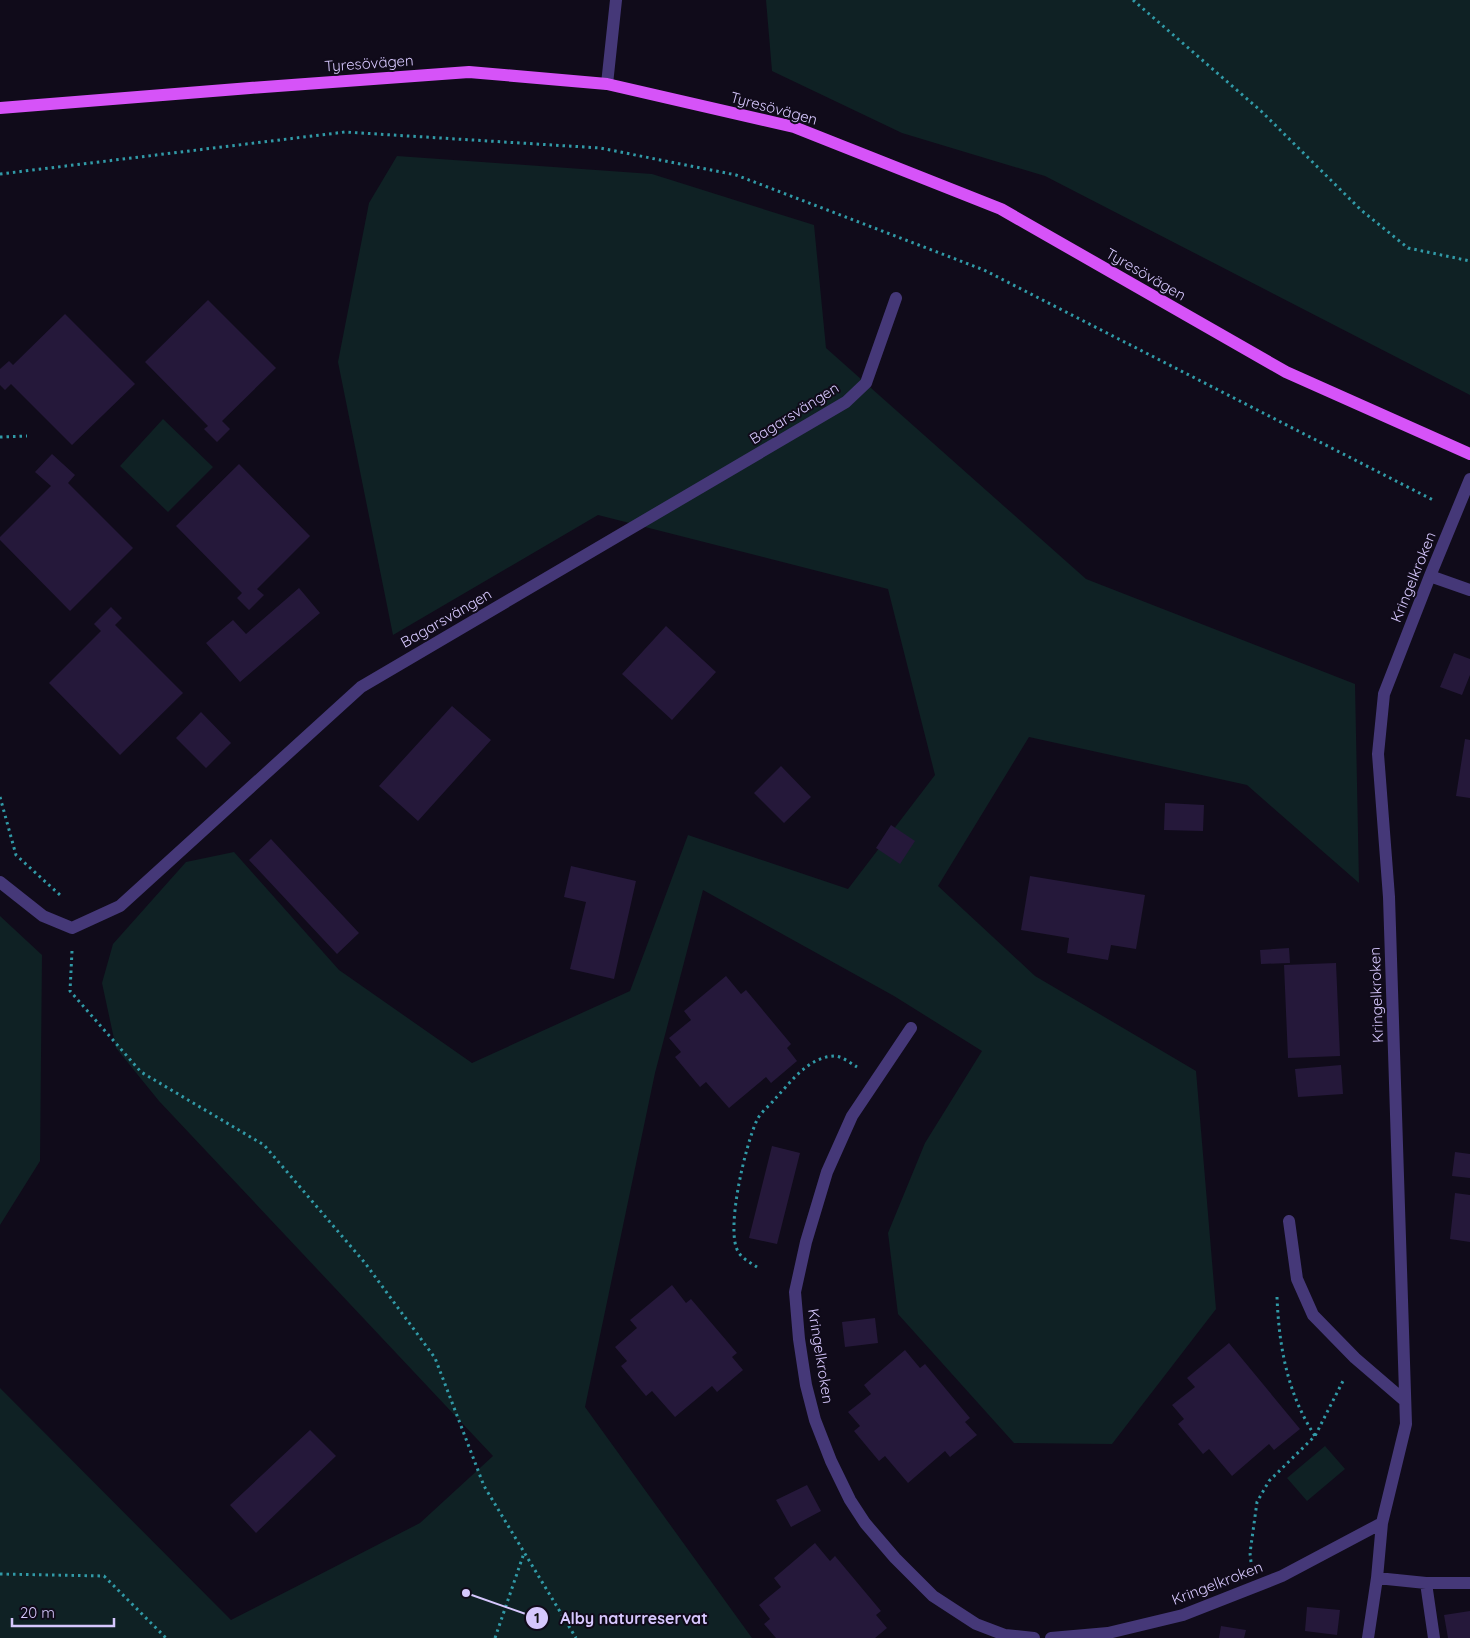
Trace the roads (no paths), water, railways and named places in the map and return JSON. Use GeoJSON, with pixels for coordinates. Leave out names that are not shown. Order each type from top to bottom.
{"type":"FeatureCollection","features":[{"type":"Feature","properties":{"kind":"main road","name":"Tyresövägen"},"geometry":{"type":"LineString","coordinates":[[0,108],[469,72],[607,84],[794,127],[1001,210],[1286,372],[1470,454]]}},
{"type":"Feature","properties":{"kind":"street"},"geometry":{"type":"LineString","coordinates":[[607,84],[616,0]]}},
{"type":"Feature","properties":{"kind":"street","name":"Bagarsvängen"},"geometry":{"type":"LineString","coordinates":[[0,882],[43,916],[72,928],[120,906],[361,687],[846,402],[866,383],[896,298]]}},
{"type":"Feature","properties":{"kind":"street","name":"Kringelkroken"},"geometry":{"type":"LineString","coordinates":[[1368,1638],[1377,1578],[1382,1523],[1406,1424],[1389,897],[1378,754],[1384,694],[1470,479]]}},
{"type":"Feature","properties":{"kind":"street"},"geometry":{"type":"LineString","coordinates":[[1430,576],[1470,590]]}},
{"type":"Feature","properties":{"kind":"street","name":"Kringelkroken"},"geometry":{"type":"LineString","coordinates":[[911,1028],[852,1116],[827,1172],[806,1242],[795,1292],[806,1386],[815,1420],[831,1461],[850,1500],[865,1523],[895,1558],[933,1596],[976,1624],[1005,1635],[1034,1638]]}},
{"type":"Feature","properties":{"kind":"street"},"geometry":{"type":"LineString","coordinates":[[1289,1221],[1297,1279],[1313,1315],[1355,1358],[1405,1401]]}},
{"type":"Feature","properties":{"kind":"street","name":"Kringelkroken"},"geometry":{"type":"LineString","coordinates":[[1051,1638],[1108,1633],[1184,1615],[1282,1576],[1382,1523]]}},
{"type":"Feature","properties":{"kind":"street"},"geometry":{"type":"LineString","coordinates":[[1377,1578],[1426,1583],[1470,1583]]}},
{"type":"Feature","properties":{"kind":"street"},"geometry":{"type":"LineString","coordinates":[[1426,1583],[1434,1638]]}},
{"type":"Feature","properties":{"kind":"place","name":"Alby naturreservat"},"geometry":{"type":"Point","coordinates":[466,1593]}}]}
